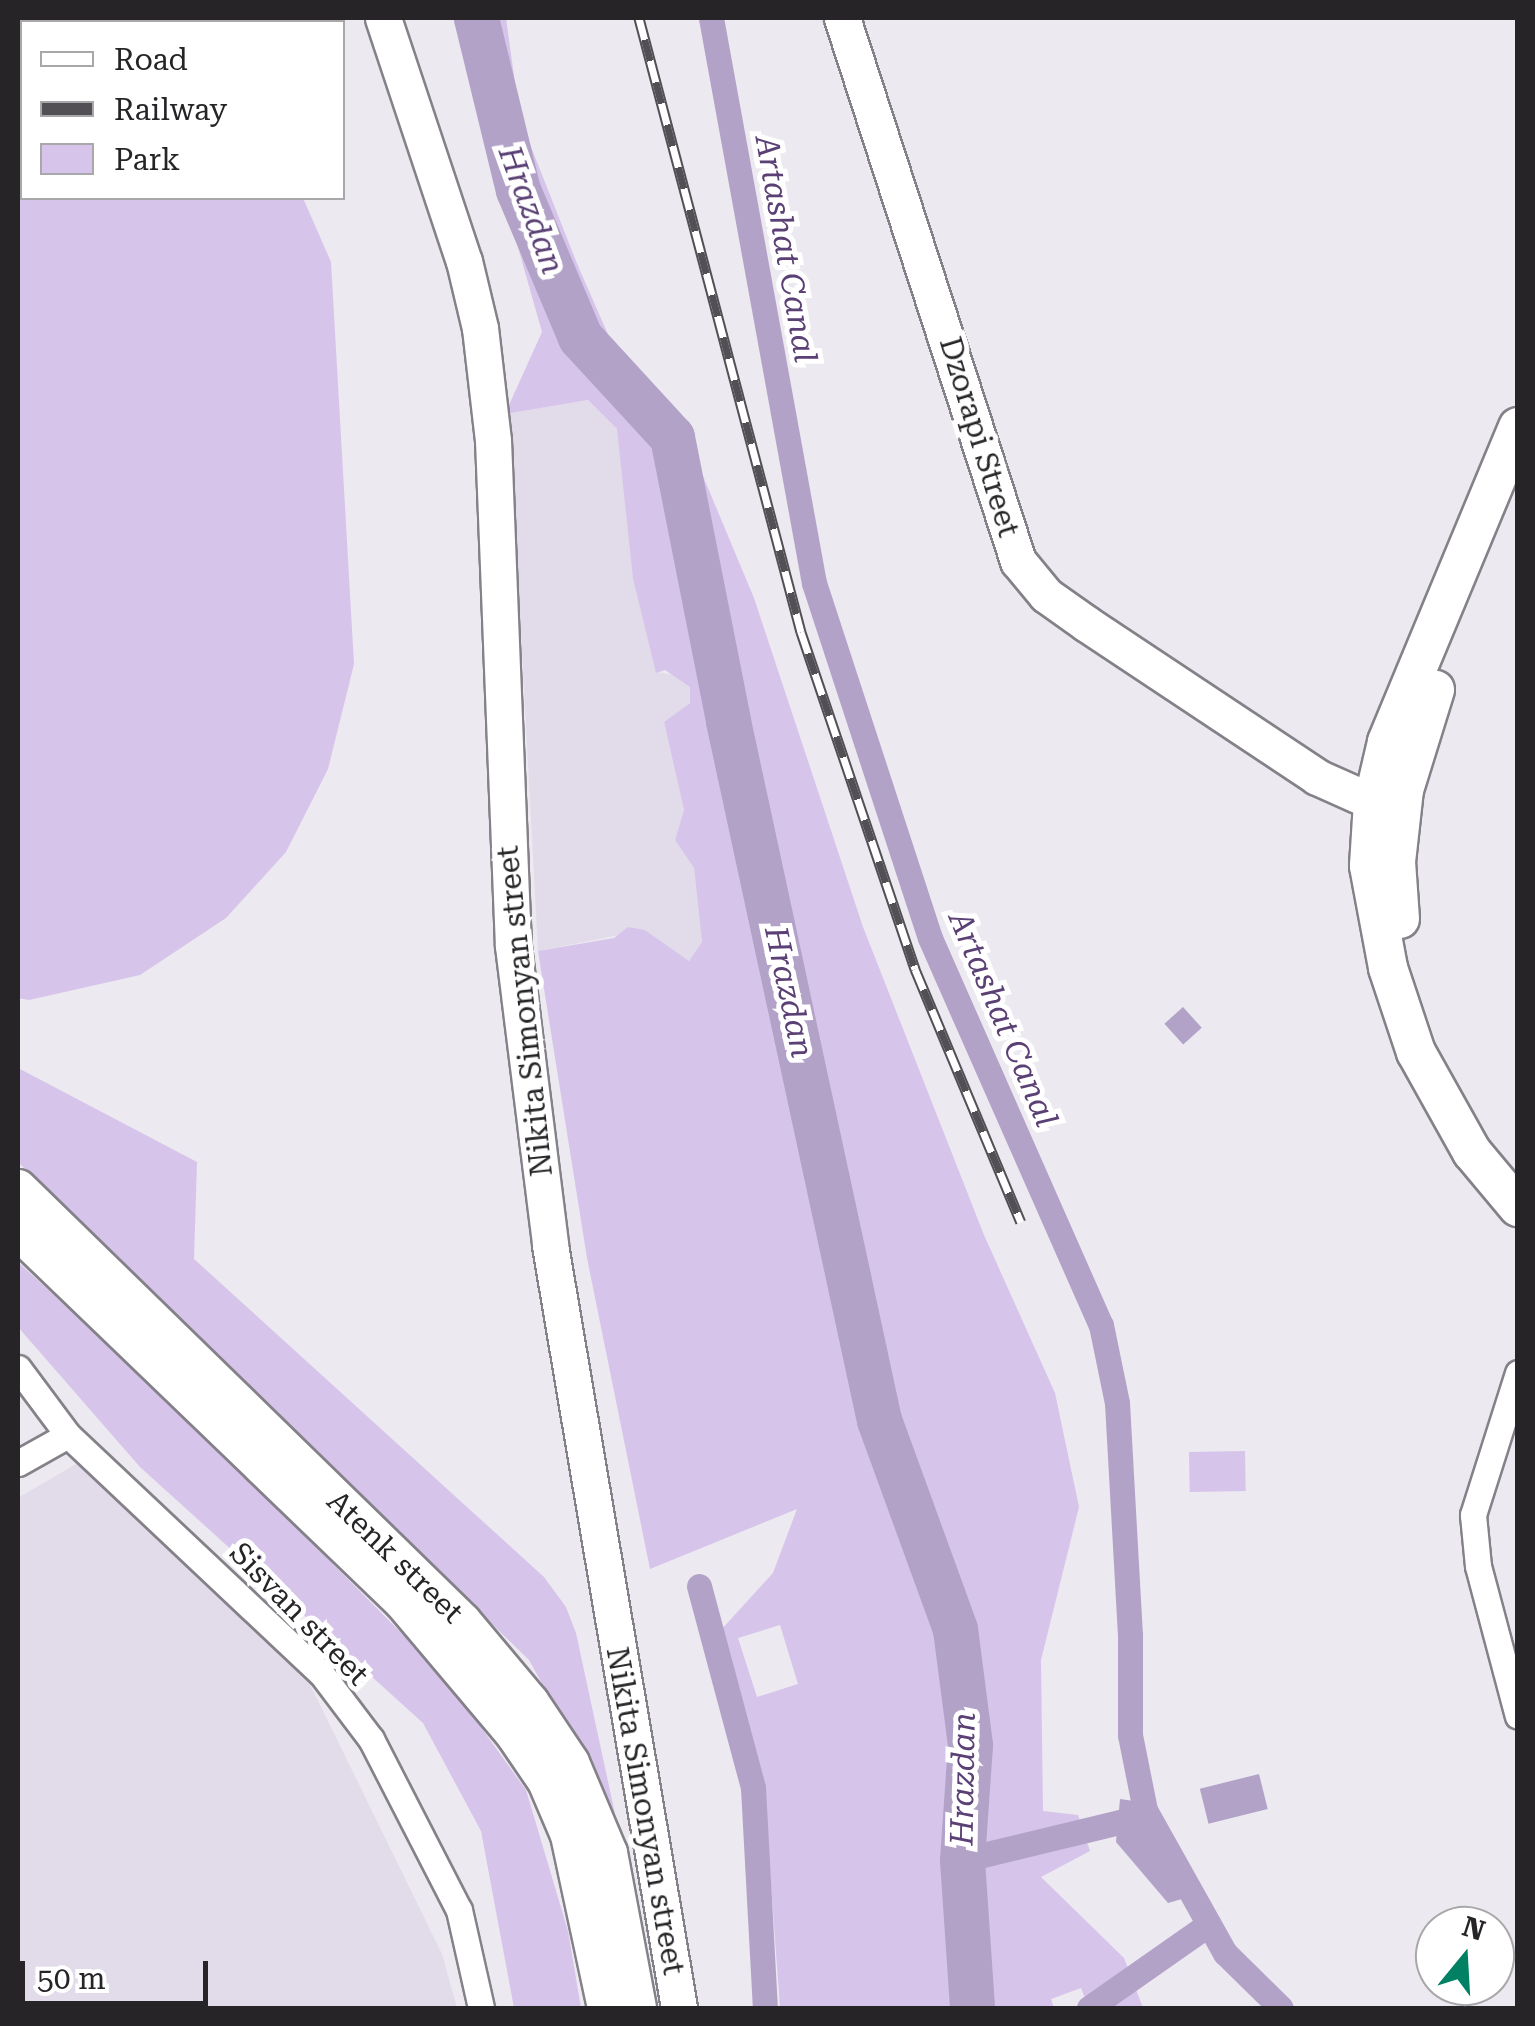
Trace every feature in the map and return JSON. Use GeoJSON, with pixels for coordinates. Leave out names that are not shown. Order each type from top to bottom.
{"type":"FeatureCollection","features":[{"type":"Feature","properties":{"kind":"main road"},"geometry":{"type":"LineString","coordinates":[[1518,427],[1387,742],[1372,802],[1369,866],[1380,934],[1416,1052],[1472,1152],[1518,1207]]}},
{"type":"Feature","properties":{"kind":"main road"},"geometry":{"type":"LineString","coordinates":[[1518,494],[1419,733],[1404,790],[1396,862],[1403,950],[1431,1041],[1480,1131],[1518,1176]]}},
{"type":"Feature","properties":{"kind":"main road","name":"Atenk street"},"geometry":{"type":"LineString","coordinates":[[18,1189],[462,1622],[530,1704],[570,1764],[603,1840],[637,2008]]}},
{"type":"Feature","properties":{"kind":"main road","name":"Atenk street"},"geometry":{"type":"LineString","coordinates":[[18,1230],[403,1601],[468,1673],[515,1734],[546,1782],[570,1835],[607,2008]]}},
{"type":"Feature","properties":{"kind":"street","name":"Nikita Simonyan street"},"geometry":{"type":"LineString","coordinates":[[384,18],[464,261],[480,328],[493,440],[513,946],[550,1245],[679,2008]]}},
{"type":"Feature","properties":{"kind":"street","name":"Dzorapi Street"},"geometry":{"type":"LineString","coordinates":[[842,18],[1018,561],[1046,595],[1086,624],[1317,777],[1372,802]]}},
{"type":"Feature","properties":{"kind":"street","name":"Sisvan street"},"geometry":{"type":"LineString","coordinates":[[18,1368],[68,1435],[320,1674],[370,1740],[459,1910],[481,2008]]}},
{"type":"Feature","properties":{"kind":"street"},"geometry":{"type":"LineString","coordinates":[[1518,1373],[1474,1514],[1478,1566],[1518,1716]]}},
{"type":"Feature","properties":{"kind":"street"},"geometry":{"type":"LineString","coordinates":[[18,1463],[68,1435]]}},
{"type":"Feature","properties":{"kind":"shaded area"},"geometry":{"type":"Polygon","coordinates":[[[588,400],[618,430],[633,579],[656,672],[679,676],[690,687],[690,703],[664,722],[684,810],[675,840],[694,868],[702,942],[689,961],[645,930],[538,951],[520,614],[512,582],[505,414],[588,400]]]}},
{"type":"Feature","properties":{"kind":"shaded area"},"geometry":{"type":"Polygon","coordinates":[[[1183,1007],[1202,1028],[1183,1045],[1164,1024],[1183,1007]]]}},
{"type":"Feature","properties":{"kind":"shaded area"},"geometry":{"type":"Polygon","coordinates":[[[81,1461],[301,1666],[442,1954],[457,2008],[18,2008],[18,1498],[81,1461]]]}},
{"type":"Feature","properties":{"kind":"shaded area"},"geometry":{"type":"Polygon","coordinates":[[[1259,1774],[1268,1809],[1209,1824],[1200,1789],[1259,1774]]]}},
{"type":"Feature","properties":{"kind":"shaded area"},"geometry":{"type":"Polygon","coordinates":[[[1120,1799],[1134,1801],[1182,1899],[1168,1903],[1116,1842],[1120,1799]]]}},
{"type":"Feature","properties":{"kind":"green space"},"geometry":{"type":"Polygon","coordinates":[[[18,18],[161,18],[165,20],[20,20],[20,200],[304,200],[331,262],[354,664],[328,769],[286,852],[226,918],[140,975],[29,1000],[18,998],[18,18]]]}},
{"type":"Feature","properties":{"kind":"green space"},"geometry":{"type":"Polygon","coordinates":[[[453,18],[506,18],[520,119],[578,266],[610,339],[690,445],[754,598],[863,927],[984,1235],[1055,1393],[1079,1507],[1041,1660],[1043,1811],[1078,1815],[1090,1851],[1041,1877],[1124,1958],[1143,2008],[1089,2008],[1081,1988],[1051,1999],[1054,2008],[780,2008],[764,1787],[721,1630],[773,1573],[797,1509],[650,1569],[587,1258],[538,951],[614,938],[628,927],[645,930],[689,961],[702,942],[694,868],[675,840],[684,810],[664,722],[690,703],[690,687],[665,670],[656,673],[633,579],[617,429],[588,400],[505,414],[542,332],[453,18]],[[780,1625],[738,1638],[757,1697],[798,1684],[780,1625]]]}},
{"type":"Feature","properties":{"kind":"green space"},"geometry":{"type":"Polygon","coordinates":[[[18,1068],[197,1162],[194,1259],[544,1577],[566,1607],[576,1633],[615,1814],[529,1660],[18,1162],[18,1068]]]}},
{"type":"Feature","properties":{"kind":"green space"},"geometry":{"type":"Polygon","coordinates":[[[18,1262],[193,1423],[445,1677],[526,1790],[568,1931],[581,2008],[514,2008],[481,1831],[423,1723],[140,1467],[18,1327],[18,1262]]]}},
{"type":"Feature","properties":{"kind":"green space"},"geometry":{"type":"Polygon","coordinates":[[[1245,1451],[1246,1491],[1190,1492],[1189,1452],[1245,1451]]]}},
{"type":"Feature","properties":{"kind":"waterway","name":"Hrazdan"},"geometry":{"type":"LineString","coordinates":[[476,18],[518,190],[580,337],[672,437],[728,721],[879,1420],[955,1629],[970,1745],[962,1860],[972,2008]]}},
{"type":"Feature","properties":{"kind":"waterway","name":"Artashat Canal"},"geometry":{"type":"LineString","coordinates":[[711,18],[814,583],[930,938],[1101,1325],[1117,1403],[1130,1635],[1130,1735],[1145,1810],[1225,1953],[1281,2008]]}},
{"type":"Feature","properties":{"kind":"waterway"},"geometry":{"type":"LineString","coordinates":[[699,1586],[753,1788],[765,2008]]}},
{"type":"Feature","properties":{"kind":"waterway"},"geometry":{"type":"LineString","coordinates":[[962,1860],[1127,1820],[1140,1841]]}},
{"type":"Feature","properties":{"kind":"waterway"},"geometry":{"type":"LineString","coordinates":[[1089,2008],[1209,1924]]}},
{"type":"Feature","properties":{"kind":"railway"},"geometry":{"type":"LineString","coordinates":[[639,18],[801,632],[915,969],[1021,1222]]}}]}
